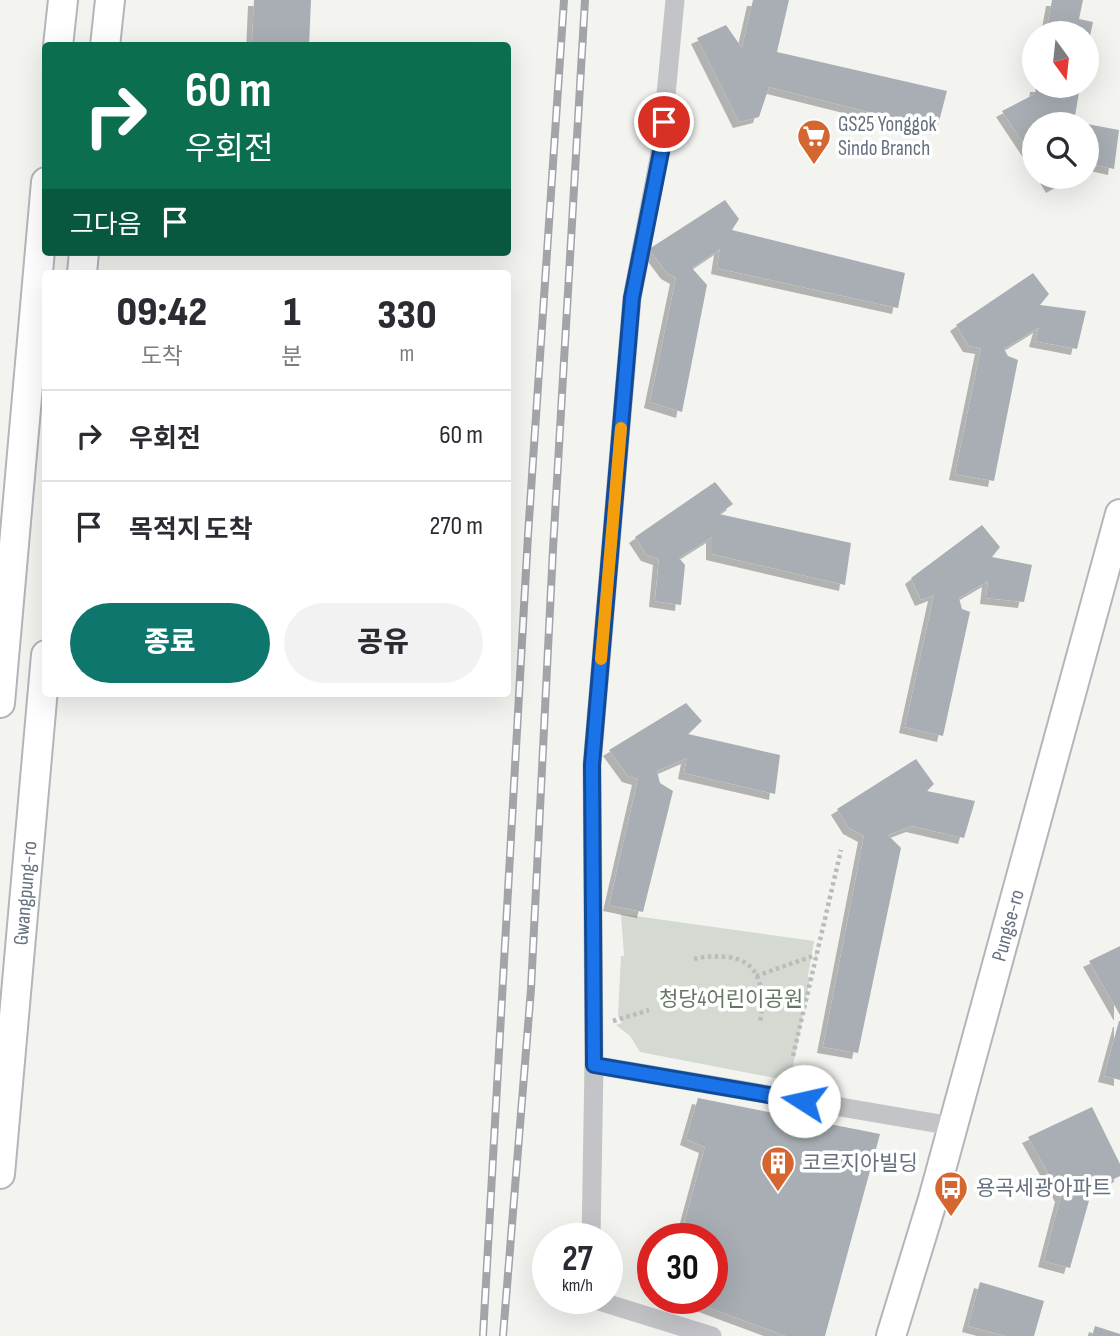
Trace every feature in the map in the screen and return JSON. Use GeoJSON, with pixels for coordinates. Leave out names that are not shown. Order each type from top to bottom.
{"type":"FeatureCollection","features":[{"type":"Feature","properties":{"kind":"main road"},"geometry":{"type":"LineString","coordinates":[[58,42],[63,0]]}},
{"type":"Feature","properties":{"kind":"main road"},"geometry":{"type":"LineString","coordinates":[[106,42],[110,0]]}},
{"type":"Feature","properties":{"kind":"main road"},"geometry":{"type":"LineString","coordinates":[[42,228],[1,694],[42,692]]}},
{"type":"Feature","properties":{"kind":"main road","name":"Pungse-ro"},"geometry":{"type":"LineString","coordinates":[[891,1336],[933,1199],[1120,514]]}},
{"type":"Feature","properties":{"kind":"main road","name":"Gwangpung-ro"},"geometry":{"type":"LineString","coordinates":[[0,1174],[42,692]]}},
{"type":"Feature","properties":{"kind":"street"},"geometry":{"type":"LineString","coordinates":[[590,1223],[594,1065],[592,765],[632,298],[662,147],[675,0]]}},
{"type":"Feature","properties":{"kind":"street"},"geometry":{"type":"LineString","coordinates":[[594,1065],[952,1126]]}},
{"type":"Feature","properties":{"kind":"street"},"geometry":{"type":"LineString","coordinates":[[623,1309],[712,1336]]}},
{"type":"Feature","properties":{"kind":"path"},"geometry":{"type":"LineString","coordinates":[[793,1056],[841,850]]}},
{"type":"Feature","properties":{"kind":"path"},"geometry":{"type":"LineString","coordinates":[[756,976],[817,954]]}},
{"type":"Feature","properties":{"kind":"path"},"geometry":{"type":"LineString","coordinates":[[694,959],[721,956],[738,958],[750,964],[762,991],[760,1023]]}},
{"type":"Feature","properties":{"kind":"path"},"geometry":{"type":"LineString","coordinates":[[605,1023],[649,1010]]}},
{"type":"Feature","properties":{"kind":"green space","name":"청당4어린이공원"},"geometry":{"type":"Polygon","coordinates":[[[621,914],[814,941],[808,976],[810,979],[790,1081],[640,1052],[630,1036],[616,1025],[622,1023],[618,1015],[621,956],[624,956],[621,914]]]}},
{"type":"Feature","properties":{"kind":"building"},"geometry":{"type":"Polygon","coordinates":[[[254,0],[311,0],[309,42],[252,42],[254,0]]]}},
{"type":"Feature","properties":{"kind":"building"},"geometry":{"type":"Polygon","coordinates":[[[753,0],[789,0],[777,52],[947,91],[937,129],[769,87],[759,117],[739,122],[697,38],[726,25],[742,48],[753,0]]]}},
{"type":"Feature","properties":{"kind":"building"},"geometry":{"type":"Polygon","coordinates":[[[1052,0],[1083,0],[1079,19],[1088,21],[1048,21],[1052,0]]]}},
{"type":"Feature","properties":{"kind":"building"},"geometry":{"type":"Polygon","coordinates":[[[1027,98],[1078,98],[1076,112],[1022,112],[1022,141],[1002,111],[1027,98]]]}},
{"type":"Feature","properties":{"kind":"building"},"geometry":{"type":"Polygon","coordinates":[[[1099,126],[1119,130],[1114,169],[1099,166],[1099,126]]]}},
{"type":"Feature","properties":{"kind":"building"},"geometry":{"type":"Polygon","coordinates":[[[725,200],[739,219],[732,230],[905,273],[898,308],[717,268],[720,249],[692,268],[707,285],[682,412],[650,402],[676,278],[667,273],[649,249],[725,200]]]}},
{"type":"Feature","properties":{"kind":"building"},"geometry":{"type":"Polygon","coordinates":[[[1033,273],[1049,294],[1040,305],[1086,311],[1077,349],[1035,341],[1039,327],[1004,349],[1008,356],[1018,360],[994,481],[955,474],[981,348],[969,346],[956,325],[1033,273]]]}},
{"type":"Feature","properties":{"kind":"building"},"geometry":{"type":"Polygon","coordinates":[[[715,482],[733,504],[719,514],[851,543],[845,585],[712,554],[712,537],[679,558],[685,565],[681,605],[655,601],[659,559],[647,555],[635,537],[715,482]]]}},
{"type":"Feature","properties":{"kind":"building"},"geometry":{"type":"Polygon","coordinates":[[[982,525],[1000,547],[992,557],[1032,565],[1024,602],[986,598],[988,581],[959,598],[962,609],[970,612],[943,736],[905,727],[934,595],[921,600],[911,578],[982,525]]]}},
{"type":"Feature","properties":{"kind":"building"},"geometry":{"type":"Polygon","coordinates":[[[686,703],[702,721],[688,734],[780,755],[775,794],[684,773],[687,758],[657,771],[660,783],[673,791],[643,912],[609,905],[638,779],[628,776],[609,750],[686,703]]]}},
{"type":"Feature","properties":{"kind":"building"},"geometry":{"type":"Polygon","coordinates":[[[916,759],[934,784],[927,791],[975,801],[964,838],[912,826],[888,835],[901,848],[858,1053],[823,1047],[864,836],[849,828],[837,809],[916,759]]]}},
{"type":"Feature","properties":{"kind":"building"},"geometry":{"type":"Polygon","coordinates":[[[1120,946],[1120,1015],[1089,961],[1120,946]]]}},
{"type":"Feature","properties":{"kind":"building"},"geometry":{"type":"Polygon","coordinates":[[[1120,1021],[1120,1080],[1104,1076],[1120,1021]]]}},
{"type":"Feature","properties":{"kind":"building","name":"코르지아빌딩"},"geometry":{"type":"Polygon","coordinates":[[[698,1098],[880,1134],[825,1336],[786,1336],[727,1314],[728,1223],[684,1223],[705,1147],[686,1139],[698,1098]]]}},
{"type":"Feature","properties":{"kind":"building"},"geometry":{"type":"Polygon","coordinates":[[[1092,1107],[1120,1164],[1120,1176],[1092,1190],[1070,1268],[1044,1261],[1061,1196],[1028,1137],[1092,1107]]]}},
{"type":"Feature","properties":{"kind":"building"},"geometry":{"type":"Polygon","coordinates":[[[980,1282],[1044,1301],[1034,1336],[1006,1336],[968,1326],[980,1282]]]}},
{"type":"Feature","properties":{"kind":"building"},"geometry":{"type":"Polygon","coordinates":[[[1095,1326],[1120,1334],[1120,1336],[1092,1336],[1095,1326]]]}},
{"type":"Feature","properties":{"kind":"railway"},"geometry":{"type":"LineString","coordinates":[[483,1336],[528,535],[564,0]]}},
{"type":"Feature","properties":{"kind":"railway"},"geometry":{"type":"LineString","coordinates":[[503,1336],[531,989],[585,0]]}},
{"type":"Feature","properties":{"kind":"slow traffic"},"geometry":{"type":"LineString","coordinates":[[601,659],[621,428]]}},
{"type":"Feature","properties":{"kind":"place","name":"GS25 Yonggok Sindo Branch"},"geometry":{"type":"Point","coordinates":[814,166]}},
{"type":"Feature","properties":{"kind":"place","name":"코르지아빌딩"},"geometry":{"type":"Point","coordinates":[778,1193]}},
{"type":"Feature","properties":{"kind":"place","name":"용곡세광아파트"},"geometry":{"type":"Point","coordinates":[951,1218]}},
{"type":"Feature","properties":{"kind":"route"},"geometry":{"type":"LineString","coordinates":[[664,122],[662,147],[632,298],[592,765],[594,1065],[804,1101]]}}]}
